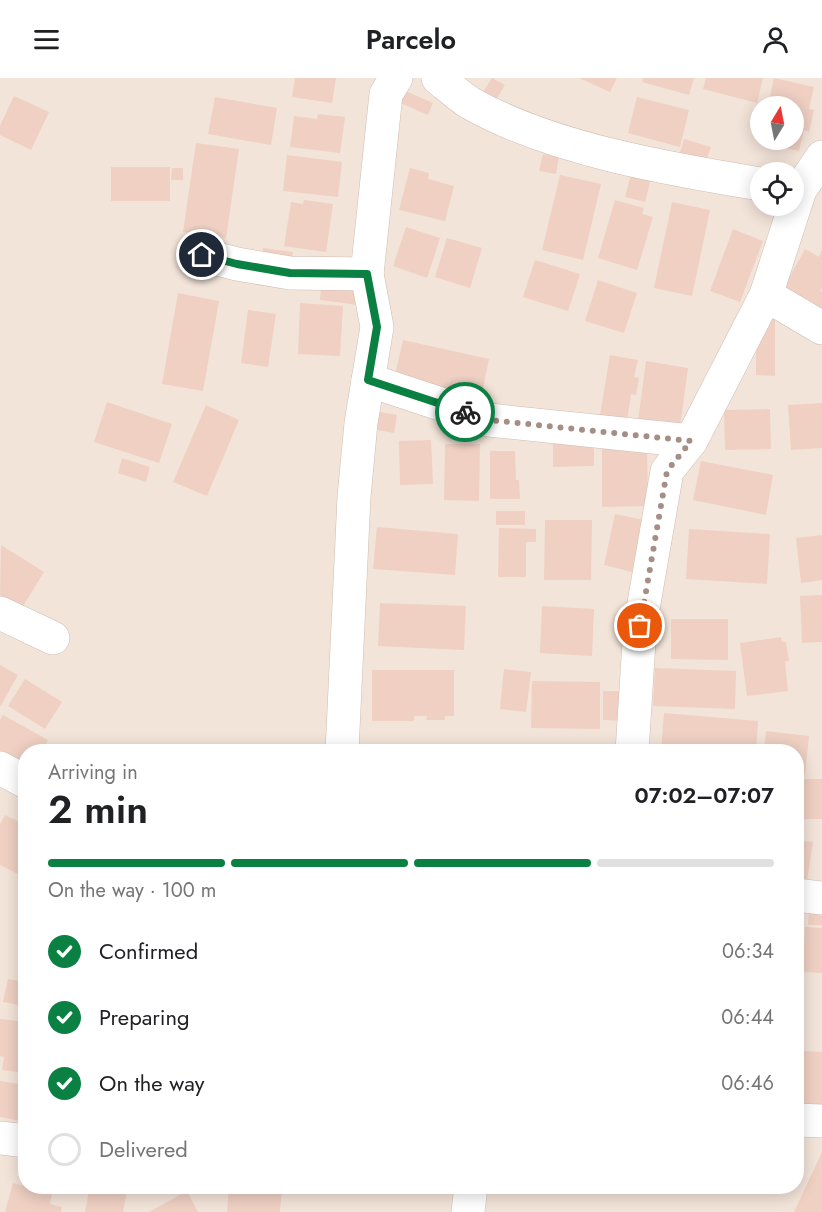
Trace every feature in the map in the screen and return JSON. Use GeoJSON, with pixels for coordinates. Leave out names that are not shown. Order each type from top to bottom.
{"type":"FeatureCollection","features":[{"type":"Feature","properties":{"kind":"street"},"geometry":{"type":"LineString","coordinates":[[342,744],[354,497],[361,423],[377,327],[367,274],[387,94],[396,78]]}},
{"type":"Feature","properties":{"kind":"street"},"geometry":{"type":"LineString","coordinates":[[438,78],[470,102],[519,125],[579,146],[695,173],[750,182]]}},
{"type":"Feature","properties":{"kind":"street"},"geometry":{"type":"LineString","coordinates":[[804,180],[822,157]]}},
{"type":"Feature","properties":{"kind":"street"},"geometry":{"type":"LineString","coordinates":[[633,744],[640,626],[667,471],[691,441],[766,295],[789,216]]}},
{"type":"Feature","properties":{"kind":"street"},"geometry":{"type":"LineString","coordinates":[[202,255],[237,264],[290,273],[367,274]]}},
{"type":"Feature","properties":{"kind":"street"},"geometry":{"type":"LineString","coordinates":[[766,295],[822,328]]}},
{"type":"Feature","properties":{"kind":"street"},"geometry":{"type":"LineString","coordinates":[[368,380],[489,420],[691,441]]}},
{"type":"Feature","properties":{"kind":"street"},"geometry":{"type":"LineString","coordinates":[[0,613],[53,638]]}},
{"type":"Feature","properties":{"kind":"street"},"geometry":{"type":"LineString","coordinates":[[0,768],[18,778]]}},
{"type":"Feature","properties":{"kind":"street"},"geometry":{"type":"LineString","coordinates":[[804,896],[822,897]]}},
{"type":"Feature","properties":{"kind":"street"},"geometry":{"type":"LineString","coordinates":[[804,1120],[822,1121]]}},
{"type":"Feature","properties":{"kind":"street"},"geometry":{"type":"LineString","coordinates":[[0,1138],[18,1140]]}},
{"type":"Feature","properties":{"kind":"street"},"geometry":{"type":"LineString","coordinates":[[468,1212],[470,1194]]}},
{"type":"Feature","properties":{"kind":"shaded area"},"geometry":{"type":"Polygon","coordinates":[[[0,78],[822,78],[822,1212],[0,1212],[0,78]]]}},
{"type":"Feature","properties":{"kind":"building"},"geometry":{"type":"Polygon","coordinates":[[[295,78],[336,78],[332,103],[292,97],[295,78]]]}},
{"type":"Feature","properties":{"kind":"building"},"geometry":{"type":"Polygon","coordinates":[[[492,78],[505,85],[493,105],[480,97],[492,78]]]}},
{"type":"Feature","properties":{"kind":"building"},"geometry":{"type":"Polygon","coordinates":[[[579,78],[617,78],[610,92],[579,78]]]}},
{"type":"Feature","properties":{"kind":"building"},"geometry":{"type":"Polygon","coordinates":[[[643,78],[694,78],[689,95],[642,82],[643,78]]]}},
{"type":"Feature","properties":{"kind":"building"},"geometry":{"type":"Polygon","coordinates":[[[706,78],[763,78],[759,96],[750,96],[750,101],[703,89],[706,78]]]}},
{"type":"Feature","properties":{"kind":"building"},"geometry":{"type":"Polygon","coordinates":[[[774,78],[814,87],[809,109],[814,110],[809,132],[804,130],[804,96],[770,96],[774,78]]]}},
{"type":"Feature","properties":{"kind":"building"},"geometry":{"type":"Polygon","coordinates":[[[403,90],[433,103],[428,115],[398,102],[403,90]]]}},
{"type":"Feature","properties":{"kind":"building"},"geometry":{"type":"Polygon","coordinates":[[[14,96],[49,112],[31,150],[0,135],[0,126],[14,96]]]}},
{"type":"Feature","properties":{"kind":"building"},"geometry":{"type":"Polygon","coordinates":[[[215,97],[277,108],[271,145],[208,134],[215,97]]]}},
{"type":"Feature","properties":{"kind":"building"},"geometry":{"type":"Polygon","coordinates":[[[637,97],[689,110],[680,147],[628,133],[637,97]]]}},
{"type":"Feature","properties":{"kind":"building"},"geometry":{"type":"Polygon","coordinates":[[[318,114],[345,117],[340,153],[290,147],[294,116],[317,119],[318,114]]]}},
{"type":"Feature","properties":{"kind":"building"},"geometry":{"type":"Polygon","coordinates":[[[684,139],[711,147],[705,164],[679,156],[684,139]]]}},
{"type":"Feature","properties":{"kind":"building"},"geometry":{"type":"Polygon","coordinates":[[[196,143],[239,149],[226,238],[183,232],[196,143]]]}},
{"type":"Feature","properties":{"kind":"building"},"geometry":{"type":"Polygon","coordinates":[[[543,154],[559,157],[556,174],[539,171],[543,154]]]}},
{"type":"Feature","properties":{"kind":"building"},"geometry":{"type":"Polygon","coordinates":[[[287,155],[342,162],[338,197],[283,191],[287,155]]]}},
{"type":"Feature","properties":{"kind":"building"},"geometry":{"type":"Polygon","coordinates":[[[111,167],[170,167],[170,201],[111,201],[111,167]]]}},
{"type":"Feature","properties":{"kind":"building"},"geometry":{"type":"Polygon","coordinates":[[[172,168],[183,168],[183,180],[171,180],[172,168]]]}},
{"type":"Feature","properties":{"kind":"building"},"geometry":{"type":"Polygon","coordinates":[[[410,168],[429,173],[428,179],[454,186],[445,221],[399,210],[410,168]]]}},
{"type":"Feature","properties":{"kind":"building"},"geometry":{"type":"Polygon","coordinates":[[[631,174],[651,178],[645,202],[625,197],[631,174]]]}},
{"type":"Feature","properties":{"kind":"building"},"geometry":{"type":"Polygon","coordinates":[[[560,175],[601,184],[583,260],[542,250],[560,175]]]}},
{"type":"Feature","properties":{"kind":"building"},"geometry":{"type":"Polygon","coordinates":[[[304,200],[333,204],[326,252],[284,246],[291,202],[303,204],[304,200]]]}},
{"type":"Feature","properties":{"kind":"building"},"geometry":{"type":"Polygon","coordinates":[[[615,200],[644,208],[642,214],[653,217],[637,270],[598,258],[615,200]]]}},
{"type":"Feature","properties":{"kind":"building"},"geometry":{"type":"Polygon","coordinates":[[[672,202],[710,210],[692,296],[654,288],[672,202]]]}},
{"type":"Feature","properties":{"kind":"building"},"geometry":{"type":"Polygon","coordinates":[[[406,227],[440,238],[427,278],[393,266],[406,227]]]}},
{"type":"Feature","properties":{"kind":"building"},"geometry":{"type":"Polygon","coordinates":[[[733,229],[763,241],[740,302],[710,291],[733,229]]]}},
{"type":"Feature","properties":{"kind":"building"},"geometry":{"type":"Polygon","coordinates":[[[447,238],[482,248],[470,288],[435,277],[447,238]]]}},
{"type":"Feature","properties":{"kind":"building"},"geometry":{"type":"Polygon","coordinates":[[[263,248],[293,252],[291,264],[261,259],[263,248]]]}},
{"type":"Feature","properties":{"kind":"building"},"geometry":{"type":"Polygon","coordinates":[[[805,249],[819,257],[822,250],[822,288],[820,291],[822,292],[822,311],[783,289],[805,249]]]}},
{"type":"Feature","properties":{"kind":"building"},"geometry":{"type":"Polygon","coordinates":[[[535,260],[580,274],[568,311],[523,297],[535,260]]]}},
{"type":"Feature","properties":{"kind":"building"},"geometry":{"type":"Polygon","coordinates":[[[598,280],[637,293],[624,333],[585,321],[598,280]]]}},
{"type":"Feature","properties":{"kind":"building"},"geometry":{"type":"Polygon","coordinates":[[[321,287],[361,292],[359,305],[320,300],[321,287]]]}},
{"type":"Feature","properties":{"kind":"building"},"geometry":{"type":"Polygon","coordinates":[[[178,293],[219,301],[203,391],[162,384],[178,293]]]}},
{"type":"Feature","properties":{"kind":"building"},"geometry":{"type":"Polygon","coordinates":[[[300,303],[343,306],[340,356],[298,354],[300,303]]]}},
{"type":"Feature","properties":{"kind":"building"},"geometry":{"type":"Polygon","coordinates":[[[248,310],[276,314],[268,367],[241,363],[248,310]]]}},
{"type":"Feature","properties":{"kind":"building"},"geometry":{"type":"Polygon","coordinates":[[[775,315],[775,376],[756,375],[756,325],[775,315]]]}},
{"type":"Feature","properties":{"kind":"building"},"geometry":{"type":"Polygon","coordinates":[[[403,340],[489,359],[480,403],[393,384],[403,340]]]}},
{"type":"Feature","properties":{"kind":"building"},"geometry":{"type":"Polygon","coordinates":[[[610,355],[638,360],[634,377],[639,378],[636,395],[631,394],[627,420],[600,415],[610,355]]]}},
{"type":"Feature","properties":{"kind":"building"},"geometry":{"type":"Polygon","coordinates":[[[646,361],[688,368],[680,427],[638,421],[646,361]]]}},
{"type":"Feature","properties":{"kind":"building"},"geometry":{"type":"Polygon","coordinates":[[[107,402],[172,424],[159,463],[94,442],[107,402]]]}},
{"type":"Feature","properties":{"kind":"building"},"geometry":{"type":"Polygon","coordinates":[[[822,403],[822,448],[791,450],[788,405],[822,403]]]}},
{"type":"Feature","properties":{"kind":"building"},"geometry":{"type":"Polygon","coordinates":[[[206,405],[239,420],[207,496],[173,482],[206,405]]]}},
{"type":"Feature","properties":{"kind":"building"},"geometry":{"type":"Polygon","coordinates":[[[770,409],[771,449],[725,450],[724,410],[770,409]]]}},
{"type":"Feature","properties":{"kind":"building"},"geometry":{"type":"Polygon","coordinates":[[[375,411],[397,415],[394,433],[372,429],[375,411]]]}},
{"type":"Feature","properties":{"kind":"building"},"geometry":{"type":"Polygon","coordinates":[[[431,440],[433,484],[400,485],[399,441],[431,440]]]}},
{"type":"Feature","properties":{"kind":"building"},"geometry":{"type":"Polygon","coordinates":[[[594,443],[594,466],[553,467],[553,444],[594,443]]]}},
{"type":"Feature","properties":{"kind":"building"},"geometry":{"type":"Polygon","coordinates":[[[445,444],[480,444],[479,501],[444,500],[445,444]]]}},
{"type":"Feature","properties":{"kind":"building"},"geometry":{"type":"Polygon","coordinates":[[[602,444],[647,444],[648,506],[602,507],[602,444]]]}},
{"type":"Feature","properties":{"kind":"building"},"geometry":{"type":"Polygon","coordinates":[[[490,451],[515,451],[516,480],[519,480],[520,499],[490,499],[490,451]]]}},
{"type":"Feature","properties":{"kind":"building"},"geometry":{"type":"Polygon","coordinates":[[[122,458],[150,467],[146,482],[118,473],[122,458]]]}},
{"type":"Feature","properties":{"kind":"building"},"geometry":{"type":"Polygon","coordinates":[[[701,461],[773,475],[766,515],[693,500],[701,461]]]}},
{"type":"Feature","properties":{"kind":"building"},"geometry":{"type":"Polygon","coordinates":[[[496,511],[525,511],[525,525],[496,525],[496,511]]]}},
{"type":"Feature","properties":{"kind":"building"},"geometry":{"type":"Polygon","coordinates":[[[615,514],[644,520],[632,572],[604,565],[615,514]]]}},
{"type":"Feature","properties":{"kind":"building"},"geometry":{"type":"Polygon","coordinates":[[[545,520],[592,520],[591,580],[544,580],[545,520]]]}},
{"type":"Feature","properties":{"kind":"building"},"geometry":{"type":"Polygon","coordinates":[[[377,527],[458,534],[455,575],[373,569],[377,527]]]}},
{"type":"Feature","properties":{"kind":"building"},"geometry":{"type":"Polygon","coordinates":[[[499,528],[536,529],[536,542],[526,542],[526,577],[498,577],[499,528]]]}},
{"type":"Feature","properties":{"kind":"building"},"geometry":{"type":"Polygon","coordinates":[[[689,529],[770,534],[767,584],[686,579],[689,529]]]}},
{"type":"Feature","properties":{"kind":"building"},"geometry":{"type":"Polygon","coordinates":[[[822,535],[822,580],[801,583],[796,538],[822,535]]]}},
{"type":"Feature","properties":{"kind":"building"},"geometry":{"type":"Polygon","coordinates":[[[1,545],[44,572],[20,611],[0,599],[1,545]]]}},
{"type":"Feature","properties":{"kind":"building"},"geometry":{"type":"Polygon","coordinates":[[[822,595],[822,642],[802,643],[800,596],[822,595]]]}},
{"type":"Feature","properties":{"kind":"building"},"geometry":{"type":"Polygon","coordinates":[[[380,603],[466,606],[464,650],[378,646],[380,603]]]}},
{"type":"Feature","properties":{"kind":"building"},"geometry":{"type":"Polygon","coordinates":[[[542,606],[594,609],[592,656],[540,653],[542,606]]]}},
{"type":"Feature","properties":{"kind":"building"},"geometry":{"type":"Polygon","coordinates":[[[671,619],[728,619],[728,660],[671,659],[671,619]]]}},
{"type":"Feature","properties":{"kind":"building"},"geometry":{"type":"Polygon","coordinates":[[[781,637],[782,642],[786,642],[789,661],[785,661],[788,691],[747,696],[740,643],[781,637]]]}},
{"type":"Feature","properties":{"kind":"building"},"geometry":{"type":"Polygon","coordinates":[[[0,665],[18,675],[0,707],[0,665]]]}},
{"type":"Feature","properties":{"kind":"building"},"geometry":{"type":"Polygon","coordinates":[[[655,668],[736,671],[735,709],[653,706],[655,668]]]}},
{"type":"Feature","properties":{"kind":"building"},"geometry":{"type":"Polygon","coordinates":[[[504,669],[531,672],[526,712],[500,709],[504,669]]]}},
{"type":"Feature","properties":{"kind":"building"},"geometry":{"type":"Polygon","coordinates":[[[372,670],[454,670],[454,716],[445,716],[445,720],[426,720],[427,716],[414,716],[414,721],[372,721],[372,670]]]}},
{"type":"Feature","properties":{"kind":"building"},"geometry":{"type":"Polygon","coordinates":[[[25,679],[62,702],[45,729],[8,706],[25,679]]]}},
{"type":"Feature","properties":{"kind":"building"},"geometry":{"type":"Polygon","coordinates":[[[532,681],[600,682],[600,729],[531,728],[532,681]]]}},
{"type":"Feature","properties":{"kind":"building"},"geometry":{"type":"Polygon","coordinates":[[[603,691],[622,691],[622,721],[603,720],[603,691]]]}},
{"type":"Feature","properties":{"kind":"building"},"geometry":{"type":"Polygon","coordinates":[[[664,713],[758,721],[757,744],[662,744],[664,713]]]}},
{"type":"Feature","properties":{"kind":"building"},"geometry":{"type":"Polygon","coordinates":[[[3,715],[48,740],[46,744],[18,744],[18,771],[0,761],[0,720],[3,715]]]}},
{"type":"Feature","properties":{"kind":"building"},"geometry":{"type":"Polygon","coordinates":[[[766,731],[809,736],[805,775],[804,744],[765,744],[766,731]]]}},
{"type":"Feature","properties":{"kind":"building"},"geometry":{"type":"Polygon","coordinates":[[[804,779],[822,779],[822,819],[804,819],[804,779]]]}},
{"type":"Feature","properties":{"kind":"building"},"geometry":{"type":"Polygon","coordinates":[[[5,815],[18,821],[18,874],[0,865],[0,824],[5,815]]]}},
{"type":"Feature","properties":{"kind":"building"},"geometry":{"type":"Polygon","coordinates":[[[804,841],[813,842],[804,894],[804,841]]]}},
{"type":"Feature","properties":{"kind":"building"},"geometry":{"type":"Polygon","coordinates":[[[809,911],[822,911],[822,925],[808,925],[809,911]]]}},
{"type":"Feature","properties":{"kind":"building"},"geometry":{"type":"Polygon","coordinates":[[[805,927],[822,928],[822,973],[804,972],[805,927]]]}},
{"type":"Feature","properties":{"kind":"building"},"geometry":{"type":"Polygon","coordinates":[[[8,979],[18,981],[18,1005],[3,1002],[8,979]]]}},
{"type":"Feature","properties":{"kind":"building"},"geometry":{"type":"Polygon","coordinates":[[[0,1019],[18,1021],[18,1072],[2,1070],[4,1057],[0,1056],[0,1019]]]}},
{"type":"Feature","properties":{"kind":"building"},"geometry":{"type":"Polygon","coordinates":[[[804,1051],[822,1052],[822,1113],[804,1111],[804,1051]]]}},
{"type":"Feature","properties":{"kind":"building"},"geometry":{"type":"Polygon","coordinates":[[[0,1081],[18,1084],[18,1120],[0,1117],[0,1081]]]}},
{"type":"Feature","properties":{"kind":"building"},"geometry":{"type":"Polygon","coordinates":[[[822,1152],[822,1212],[794,1212],[822,1152]]]}},
{"type":"Feature","properties":{"kind":"building"},"geometry":{"type":"Polygon","coordinates":[[[13,1183],[18,1184],[18,1194],[52,1194],[50,1204],[62,1207],[61,1212],[5,1212],[13,1183]]]}},
{"type":"Feature","properties":{"kind":"building"},"geometry":{"type":"Polygon","coordinates":[[[88,1194],[126,1194],[123,1212],[85,1212],[88,1194]]]}},
{"type":"Feature","properties":{"kind":"building"},"geometry":{"type":"Polygon","coordinates":[[[182,1194],[189,1194],[198,1212],[149,1212],[182,1194]]]}},
{"type":"Feature","properties":{"kind":"building"},"geometry":{"type":"Polygon","coordinates":[[[228,1194],[281,1194],[280,1212],[227,1212],[228,1194]]]}},
{"type":"Feature","properties":{"kind":"way so far"},"geometry":{"type":"LineString","coordinates":[[465,412],[489,420],[691,441],[667,471],[640,626]]}},
{"type":"Feature","properties":{"kind":"route"},"geometry":{"type":"LineString","coordinates":[[202,255],[237,264],[290,273],[367,274],[377,327],[368,380],[465,412]]}}]}
